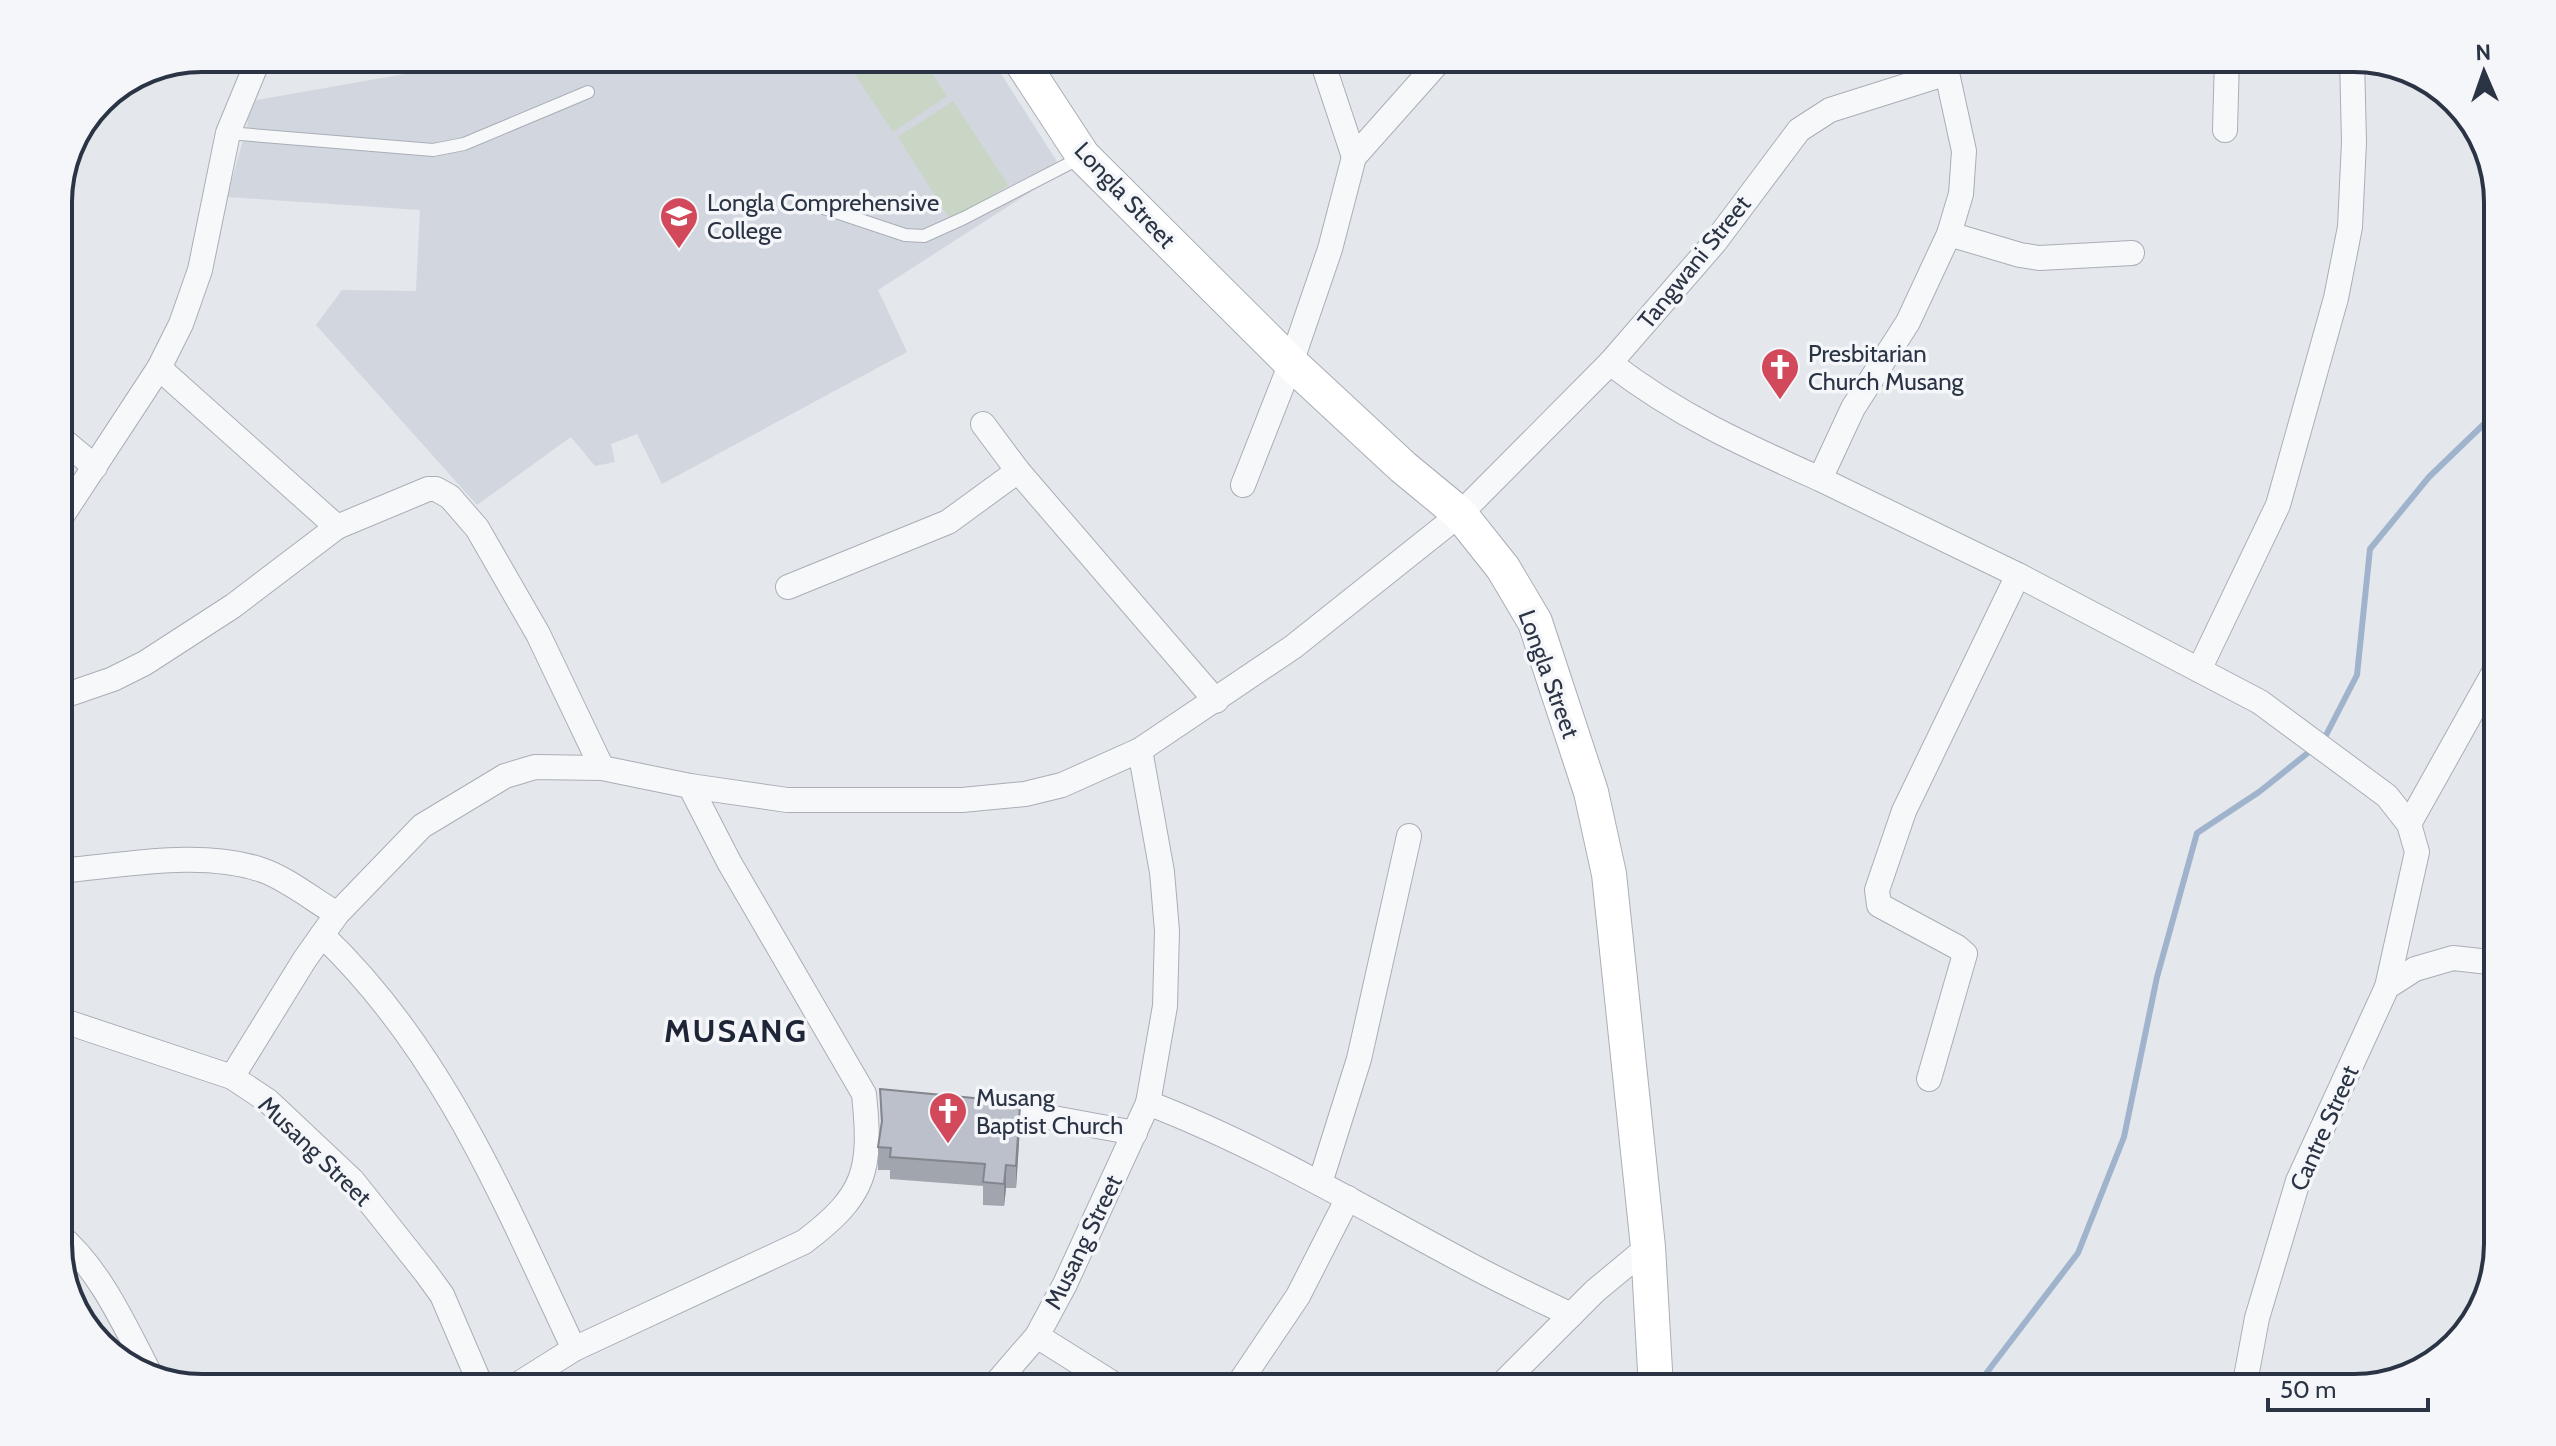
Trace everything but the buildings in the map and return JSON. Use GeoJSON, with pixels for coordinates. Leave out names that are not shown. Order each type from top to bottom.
{"type":"FeatureCollection","features":[{"type":"Feature","properties":{"kind":"main road","name":"Longla Street"},"geometry":{"type":"LineString","coordinates":[[1028,72],[1083,156],[1291,363],[1403,467],[1460,514],[1503,568],[1535,622],[1591,792],[1609,874],[1648,1247],[1655,1374]]}},
{"type":"Feature","properties":{"kind":"street"},"geometry":{"type":"LineString","coordinates":[[72,501],[159,368],[181,324],[200,270],[228,133],[253,72]]}},
{"type":"Feature","properties":{"kind":"street"},"geometry":{"type":"LineString","coordinates":[[1326,72],[1354,157]]}},
{"type":"Feature","properties":{"kind":"street"},"geometry":{"type":"LineString","coordinates":[[1243,485],[1291,363],[1330,249],[1354,157],[1430,72]]}},
{"type":"Feature","properties":{"kind":"street","name":"Tangwani Street"},"geometry":{"type":"LineString","coordinates":[[232,1077],[266,1019],[337,914],[422,826],[505,776],[535,767],[602,768],[690,786],[787,800],[962,800],[1025,794],[1062,785],[1140,750],[1293,647],[1460,514],[1610,363],[1715,242],[1799,130],[1830,110],[1933,72]]}},
{"type":"Feature","properties":{"kind":"street"},"geometry":{"type":"LineString","coordinates":[[1820,479],[1853,408],[1908,322],[1949,234],[1961,194],[1964,151],[1949,72]]}},
{"type":"Feature","properties":{"kind":"street"},"geometry":{"type":"LineString","coordinates":[[2225,130],[2227,72]]}},
{"type":"Feature","properties":{"kind":"street"},"geometry":{"type":"LineString","coordinates":[[2199,670],[2278,505],[2336,298],[2350,227],[2354,142],[2352,72]]}},
{"type":"Feature","properties":{"kind":"street"},"geometry":{"type":"LineString","coordinates":[[1949,234],[2039,258],[2132,253]]}},
{"type":"Feature","properties":{"kind":"street"},"geometry":{"type":"LineString","coordinates":[[1610,363],[1644,390],[1711,430],[2018,575],[2260,702],[2387,796],[2409,824],[2484,690]]}},
{"type":"Feature","properties":{"kind":"street"},"geometry":{"type":"LineString","coordinates":[[159,368],[337,527]]}},
{"type":"Feature","properties":{"kind":"street"},"geometry":{"type":"LineString","coordinates":[[983,424],[1018,471],[1216,701]]}},
{"type":"Feature","properties":{"kind":"street"},"geometry":{"type":"LineString","coordinates":[[72,448],[95,467]]}},
{"type":"Feature","properties":{"kind":"street"},"geometry":{"type":"LineString","coordinates":[[788,587],[948,522],[1018,471]]}},
{"type":"Feature","properties":{"kind":"street"},"geometry":{"type":"LineString","coordinates":[[72,693],[113,679],[145,663],[233,606],[337,527],[428,489],[436,489],[450,497],[477,528],[538,634],[602,768]]}},
{"type":"Feature","properties":{"kind":"street"},"geometry":{"type":"LineString","coordinates":[[1929,1079],[1965,954],[1879,905],[1877,890],[1904,811],[2018,575]]}},
{"type":"Feature","properties":{"kind":"street","name":"Musang Street"},"geometry":{"type":"LineString","coordinates":[[1004,1374],[1037,1336],[1065,1284],[1148,1103],[1165,1006],[1167,931],[1162,872],[1140,750]]}},
{"type":"Feature","properties":{"kind":"street"},"geometry":{"type":"LineString","coordinates":[[534,1374],[574,1349],[804,1242],[830,1223],[853,1198],[864,1175],[867,1120],[864,1094],[729,862],[690,786]]}},
{"type":"Feature","properties":{"kind":"street","name":"Cantre Street"},"geometry":{"type":"LineString","coordinates":[[2247,1374],[2257,1318],[2298,1181],[2387,987],[2417,852],[2409,824]]}},
{"type":"Feature","properties":{"kind":"street"},"geometry":{"type":"LineString","coordinates":[[1320,1183],[1359,1059],[1409,836]]}},
{"type":"Feature","properties":{"kind":"street"},"geometry":{"type":"LineString","coordinates":[[72,870],[192,859],[227,862],[264,870],[337,914]]}},
{"type":"Feature","properties":{"kind":"street"},"geometry":{"type":"LineString","coordinates":[[322,935],[358,969],[453,1100],[574,1349]]}},
{"type":"Feature","properties":{"kind":"street"},"geometry":{"type":"LineString","coordinates":[[2387,987],[2415,969],[2453,958],[2484,961]]}},
{"type":"Feature","properties":{"kind":"street","name":"Musang Street"},"geometry":{"type":"LineString","coordinates":[[72,1024],[232,1077],[268,1101],[353,1181],[426,1273],[442,1295],[476,1374]]}},
{"type":"Feature","properties":{"kind":"street"},"geometry":{"type":"LineString","coordinates":[[864,1094],[893,1096]]}},
{"type":"Feature","properties":{"kind":"street"},"geometry":{"type":"LineString","coordinates":[[1148,1103],[1193,1120],[1320,1183],[1464,1262],[1571,1315]]}},
{"type":"Feature","properties":{"kind":"street"},"geometry":{"type":"LineString","coordinates":[[970,1104],[1135,1133]]}},
{"type":"Feature","properties":{"kind":"street"},"geometry":{"type":"LineString","coordinates":[[1245,1374],[1298,1296],[1348,1198]]}},
{"type":"Feature","properties":{"kind":"street"},"geometry":{"type":"LineString","coordinates":[[72,1245],[79,1251],[121,1319],[142,1359]]}},
{"type":"Feature","properties":{"kind":"street"},"geometry":{"type":"LineString","coordinates":[[1512,1374],[1571,1315],[1648,1247]]}},
{"type":"Feature","properties":{"kind":"street"},"geometry":{"type":"LineString","coordinates":[[1037,1336],[1098,1374]]}},
{"type":"Feature","properties":{"kind":"lane"},"geometry":{"type":"LineString","coordinates":[[228,133],[433,150],[464,144],[588,92]]}},
{"type":"Feature","properties":{"kind":"lane"},"geometry":{"type":"LineString","coordinates":[[818,206],[905,235],[924,236],[1083,156]]}},
{"type":"Feature","properties":{"kind":"shaded area","name":"Longla Comprehensive College"},"geometry":{"type":"Polygon","coordinates":[[[416,72],[1000,72],[1063,171],[878,290],[907,352],[662,484],[637,434],[611,444],[615,462],[595,466],[571,437],[477,505],[316,325],[342,290],[416,291],[420,210],[227,197],[248,123],[246,102],[416,72]]]}},
{"type":"Feature","properties":{"kind":"green space"},"geometry":{"type":"Polygon","coordinates":[[[853,72],[931,72],[947,96],[893,132],[853,72]]]}},
{"type":"Feature","properties":{"kind":"green space"},"geometry":{"type":"Polygon","coordinates":[[[953,101],[1008,185],[952,222],[898,137],[953,101]]]}},
{"type":"Feature","properties":{"kind":"waterway"},"geometry":{"type":"LineString","coordinates":[[2323,741],[2357,675],[2370,549],[2429,477],[2484,424]]}},
{"type":"Feature","properties":{"kind":"waterway"},"geometry":{"type":"LineString","coordinates":[[1986,1374],[2078,1253],[2124,1137],[2157,977],[2197,833],[2259,792],[2314,748]]}},
{"type":"Feature","properties":{"kind":"place","name":"Longla Comprehensive College"},"geometry":{"type":"Point","coordinates":[679,250]}},
{"type":"Feature","properties":{"kind":"place","name":"Presbitarian Church Musang"},"geometry":{"type":"Point","coordinates":[1780,401]}},
{"type":"Feature","properties":{"kind":"place","name":"Musang Baptist Church"},"geometry":{"type":"Point","coordinates":[948,1145]}},
{"type":"Feature","properties":{"kind":"district","name":"MUSANG"},"geometry":{"type":"Point","coordinates":[736,1030]}}]}
